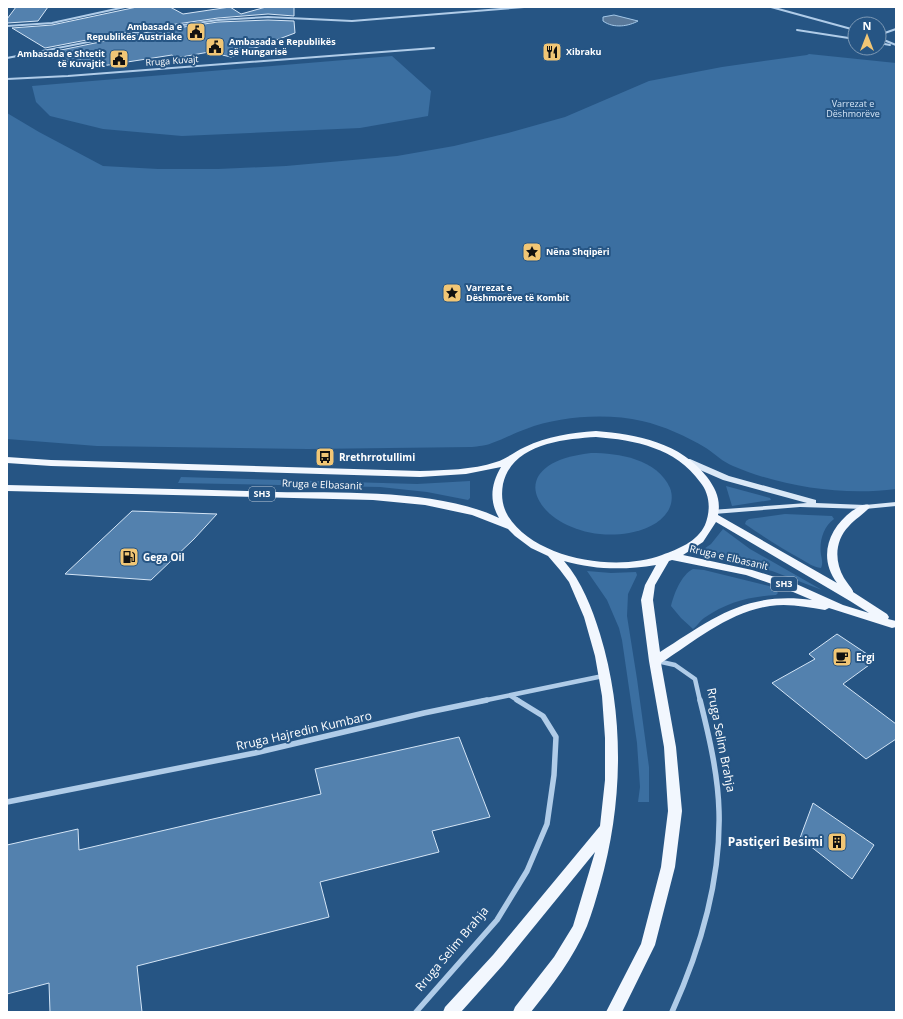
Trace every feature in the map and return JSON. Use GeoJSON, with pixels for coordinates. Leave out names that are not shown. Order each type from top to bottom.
{"type":"FeatureCollection","features":[{"type":"Feature","properties":{"kind":"main road","name":"SH3"},"geometry":{"type":"LineString","coordinates":[[580,435],[612,435],[644,441],[685,460],[696,469],[710,488],[714,499],[714,514],[707,530],[690,546],[668,557],[648,563],[609,566],[589,564],[552,554],[536,546],[512,528],[504,518],[496,497],[500,476],[506,467],[524,451],[550,440],[580,435]]}},
{"type":"Feature","properties":{"kind":"main road","name":"Rruga e Elbasanit"},"geometry":{"type":"LineString","coordinates":[[7,460],[59,463],[420,474],[473,471],[496,467],[514,459]]}},
{"type":"Feature","properties":{"kind":"main road"},"geometry":{"type":"LineString","coordinates":[[685,460],[726,478],[823,505]]}},
{"type":"Feature","properties":{"kind":"main road","name":"Rruga e Elbasanit"},"geometry":{"type":"LineString","coordinates":[[7,488],[373,497],[418,501],[467,509],[490,516],[512,528]]}},
{"type":"Feature","properties":{"kind":"main road"},"geometry":{"type":"LineString","coordinates":[[714,514],[781,506],[823,505],[865,507],[896,504]]}},
{"type":"Feature","properties":{"kind":"main road"},"geometry":{"type":"LineString","coordinates":[[854,598],[840,581],[834,567],[832,543],[836,532],[852,515],[865,507]]}},
{"type":"Feature","properties":{"kind":"main road","name":"Rruga e Elbasanit"},"geometry":{"type":"LineString","coordinates":[[714,514],[771,551],[854,598],[894,625]]}},
{"type":"Feature","properties":{"kind":"main road"},"geometry":{"type":"LineString","coordinates":[[521,1012],[549,978],[578,929],[597,876],[610,796],[610,707],[599,644],[574,580],[552,554]]}},
{"type":"Feature","properties":{"kind":"main road","name":"Rruga e Elbasanit"},"geometry":{"type":"LineString","coordinates":[[668,557],[748,572],[790,586],[839,608],[894,625]]}},
{"type":"Feature","properties":{"kind":"main road"},"geometry":{"type":"LineString","coordinates":[[614,1012],[648,945],[668,867],[675,811],[670,747],[655,661],[647,600],[650,585],[668,557]]}},
{"type":"Feature","properties":{"kind":"main road"},"geometry":{"type":"LineString","coordinates":[[655,661],[730,615],[753,606],[770,602],[786,601],[839,608]]}},
{"type":"Feature","properties":{"kind":"main road"},"geometry":{"type":"LineString","coordinates":[[452,1012],[493,965],[606,828]]}},
{"type":"Feature","properties":{"kind":"street"},"geometry":{"type":"LineString","coordinates":[[7,26],[52,23],[125,7]]}},
{"type":"Feature","properties":{"kind":"street"},"geometry":{"type":"LineString","coordinates":[[7,58],[149,30],[218,20],[262,17],[352,21],[524,7]]}},
{"type":"Feature","properties":{"kind":"street"},"geometry":{"type":"LineString","coordinates":[[771,7],[847,28]]}},
{"type":"Feature","properties":{"kind":"street"},"geometry":{"type":"LineString","coordinates":[[797,30],[847,38]]}},
{"type":"Feature","properties":{"kind":"street","name":"Rruga Kuvajt"},"geometry":{"type":"LineString","coordinates":[[7,80],[434,48]]}},
{"type":"Feature","properties":{"kind":"street","name":"Rruga Selim Brahja"},"geometry":{"type":"LineString","coordinates":[[655,661],[675,665],[695,679],[716,776],[719,809],[717,858],[706,917],[694,959],[672,1012]]}},
{"type":"Feature","properties":{"kind":"street","name":"Rruga Hajredin Kumbaro"},"geometry":{"type":"LineString","coordinates":[[7,802],[255,753],[412,716],[604,676]]}},
{"type":"Feature","properties":{"kind":"street","name":"Rruga Selim Brahja"},"geometry":{"type":"LineString","coordinates":[[416,1012],[497,920],[527,871],[547,824],[554,775],[556,736],[543,716],[510,696]]}},
{"type":"Feature","properties":{"kind":"green space","name":"Varrezat e Dëshmorëve të Kombit"},"geometry":{"type":"Polygon","coordinates":[[[809,54],[896,63],[896,489],[876,491],[834,490],[813,488],[772,479],[729,464],[706,448],[667,429],[642,421],[614,417],[583,417],[553,421],[522,431],[490,444],[472,447],[308,449],[97,446],[7,439],[7,113],[103,166],[158,169],[218,169],[286,166],[397,156],[454,146],[565,117],[649,81],[722,67],[809,54]]]}},
{"type":"Feature","properties":{"kind":"green space"},"geometry":{"type":"Polygon","coordinates":[[[392,56],[431,91],[428,116],[360,128],[182,136],[103,129],[50,116],[36,102],[32,86],[392,56]]]}},
{"type":"Feature","properties":{"kind":"green space"},"geometry":{"type":"Polygon","coordinates":[[[591,453],[625,456],[647,464],[656,470],[664,478],[672,494],[672,500],[665,516],[651,526],[640,530],[629,533],[600,534],[574,528],[554,517],[540,503],[535,487],[541,473],[559,460],[591,453]]]}},
{"type":"Feature","properties":{"kind":"green space"},"geometry":{"type":"Polygon","coordinates":[[[181,477],[417,484],[470,481],[470,498],[468,500],[427,492],[380,487],[178,483],[181,477]]]}},
{"type":"Feature","properties":{"kind":"green space"},"geometry":{"type":"Polygon","coordinates":[[[726,486],[770,498],[771,500],[732,506],[726,486]]]}},
{"type":"Feature","properties":{"kind":"green space"},"geometry":{"type":"Polygon","coordinates":[[[785,514],[832,516],[834,519],[827,526],[821,540],[821,568],[811,565],[745,524],[749,519],[785,514]]]}},
{"type":"Feature","properties":{"kind":"green space"},"geometry":{"type":"Polygon","coordinates":[[[723,529],[750,549],[822,590],[772,571],[698,553],[711,544],[723,529]]]}},
{"type":"Feature","properties":{"kind":"green space"},"geometry":{"type":"Polygon","coordinates":[[[693,569],[704,570],[769,586],[775,589],[778,593],[776,595],[756,597],[730,604],[704,618],[693,629],[671,606],[676,591],[682,580],[693,569]]]}},
{"type":"Feature","properties":{"kind":"green space"},"geometry":{"type":"Polygon","coordinates":[[[587,571],[611,573],[636,572],[637,575],[628,594],[627,616],[649,767],[649,802],[638,802],[640,787],[637,743],[619,628],[607,600],[587,571]]]}},
{"type":"Feature","properties":{"kind":"shaded area"},"geometry":{"type":"Polygon","coordinates":[[[614,15],[638,21],[617,26],[607,24],[603,21],[603,17],[614,15]]]}},
{"type":"Feature","properties":{"kind":"building"},"geometry":{"type":"Polygon","coordinates":[[[16,7],[48,7],[38,21],[7,23],[7,19],[16,7]]]}},
{"type":"Feature","properties":{"kind":"building"},"geometry":{"type":"Polygon","coordinates":[[[137,7],[170,7],[183,14],[230,7],[241,14],[266,7],[294,7],[294,16],[268,14],[218,18],[149,28],[45,48],[12,28],[52,25],[137,7]]]}},
{"type":"Feature","properties":{"kind":"building"},"geometry":{"type":"Polygon","coordinates":[[[268,20],[294,21],[295,33],[231,57],[209,52],[176,58],[172,55],[89,68],[81,60],[67,62],[51,52],[149,32],[218,22],[268,20]]]}},
{"type":"Feature","properties":{"kind":"building","name":"Gega Oil"},"geometry":{"type":"Polygon","coordinates":[[[132,511],[217,514],[194,539],[151,580],[65,574],[132,511]]]}},
{"type":"Feature","properties":{"kind":"building"},"geometry":{"type":"Polygon","coordinates":[[[837,634],[876,660],[843,684],[896,724],[896,739],[866,759],[772,683],[815,659],[809,654],[837,634]]]}},
{"type":"Feature","properties":{"kind":"building"},"geometry":{"type":"Polygon","coordinates":[[[459,737],[490,817],[432,831],[439,852],[320,882],[329,917],[137,966],[142,1012],[50,1012],[49,983],[7,994],[7,845],[78,829],[79,850],[321,794],[315,769],[459,737]]]}},
{"type":"Feature","properties":{"kind":"building","name":"Pastiçeri Besimi"},"geometry":{"type":"Polygon","coordinates":[[[813,803],[874,845],[852,879],[800,838],[813,803]]]}},
{"type":"Feature","properties":{"kind":"place","name":"Ambasada e Republikës Austriake"},"geometry":{"type":"Point","coordinates":[196,32]}},
{"type":"Feature","properties":{"kind":"place","name":"Ambasada e Republikës së Hungarisë"},"geometry":{"type":"Point","coordinates":[215,47]}},
{"type":"Feature","properties":{"kind":"place","name":"Xibraku"},"geometry":{"type":"Point","coordinates":[552,52]}},
{"type":"Feature","properties":{"kind":"place","name":"Ambasada e Shtetit të Kuvajtit"},"geometry":{"type":"Point","coordinates":[119,59]}},
{"type":"Feature","properties":{"kind":"place","name":"Nëna Shqipëri"},"geometry":{"type":"Point","coordinates":[532,252]}},
{"type":"Feature","properties":{"kind":"place","name":"Varrezat e Dëshmorëve të Kombit"},"geometry":{"type":"Point","coordinates":[452,293]}},
{"type":"Feature","properties":{"kind":"place","name":"Rrethrrotullimi"},"geometry":{"type":"Point","coordinates":[325,457]}},
{"type":"Feature","properties":{"kind":"place","name":"Gega Oil"},"geometry":{"type":"Point","coordinates":[129,557]}},
{"type":"Feature","properties":{"kind":"place","name":"Ergi"},"geometry":{"type":"Point","coordinates":[842,657]}},
{"type":"Feature","properties":{"kind":"place","name":"Pastiçeri Besimi"},"geometry":{"type":"Point","coordinates":[837,842]}},
{"type":"Feature","properties":{"kind":"park label","name":"Varrezat e Dëshmorëve"},"geometry":{"type":"Point","coordinates":[853,110]}}]}
